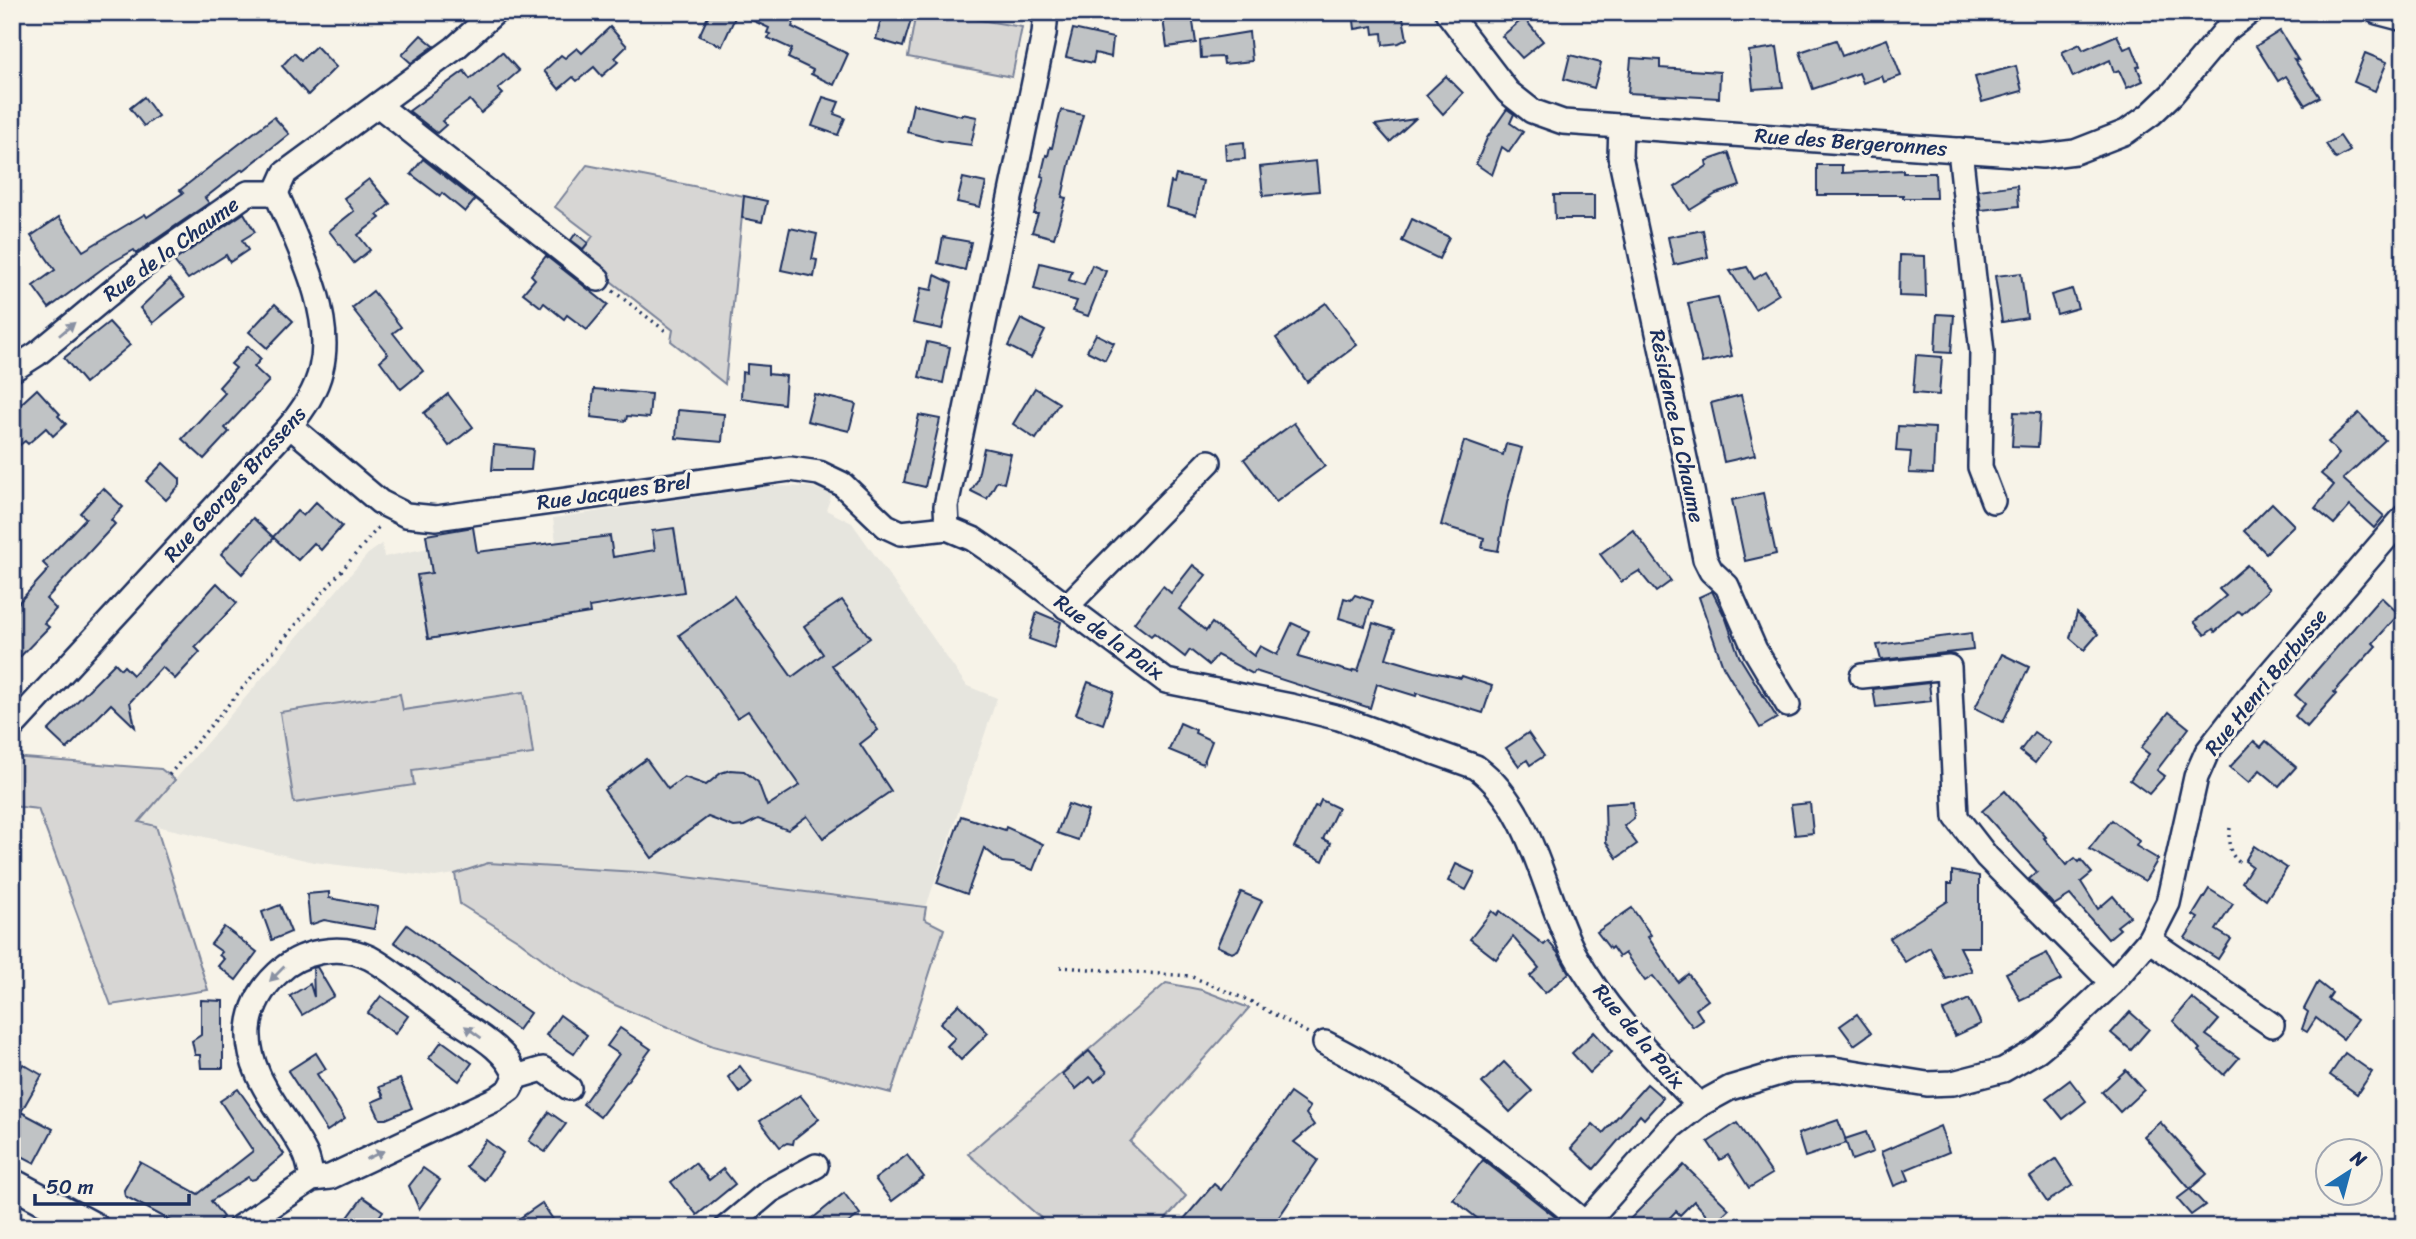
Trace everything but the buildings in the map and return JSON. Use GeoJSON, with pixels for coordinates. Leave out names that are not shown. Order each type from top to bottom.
{"type":"FeatureCollection","features":[{"type":"Feature","properties":{"kind":"main road"},"geometry":{"type":"LineString","coordinates":[[12,1183],[94,1227]]}},
{"type":"Feature","properties":{"kind":"street"},"geometry":{"type":"LineString","coordinates":[[276,193],[285,173],[455,48],[495,12]]}},
{"type":"Feature","properties":{"kind":"street"},"geometry":{"type":"LineString","coordinates":[[947,528],[946,506],[1044,34],[1046,12]]}},
{"type":"Feature","properties":{"kind":"street","name":"Rue des Bergeronnes"},"geometry":{"type":"LineString","coordinates":[[1447,12],[1508,92],[1532,111],[1563,122],[2042,156],[2075,152],[2126,132],[2165,100],[2226,30],[2250,12]]}},
{"type":"Feature","properties":{"kind":"street"},"geometry":{"type":"LineString","coordinates":[[2377,12],[2404,19]]}},
{"type":"Feature","properties":{"kind":"street"},"geometry":{"type":"LineString","coordinates":[[378,105],[598,279]]}},
{"type":"Feature","properties":{"kind":"street","name":"Résidence La Chaume"},"geometry":{"type":"LineString","coordinates":[[1621,126],[1620,156],[1705,559],[1711,571],[1727,586],[1755,650],[1788,705]]}},
{"type":"Feature","properties":{"kind":"street"},"geometry":{"type":"LineString","coordinates":[[1961,150],[1982,352],[1980,467],[1993,501]]}},
{"type":"Feature","properties":{"kind":"street","name":"Rue de la Chaume"},"geometry":{"type":"LineString","coordinates":[[12,370],[37,354],[143,266],[248,193],[276,193]]}},
{"type":"Feature","properties":{"kind":"street","name":"Rue Georges Brassens"},"geometry":{"type":"LineString","coordinates":[[12,727],[290,426],[310,399],[322,368],[324,335],[314,285],[276,193]]}},
{"type":"Feature","properties":{"kind":"street","name":"Rue Jacques Brel"},"geometry":{"type":"LineString","coordinates":[[290,426],[380,502],[406,515],[436,518],[790,469],[819,473],[842,484],[886,526],[901,533],[947,528]]}},
{"type":"Feature","properties":{"kind":"street"},"geometry":{"type":"LineString","coordinates":[[1066,607],[1209,461]]}},
{"type":"Feature","properties":{"kind":"street","name":"Rue Henri Barbusse"},"geometry":{"type":"LineString","coordinates":[[1583,1225],[1671,1127],[1699,1105],[1730,1087],[1790,1070],[1834,1069],[1927,1084],[1967,1081],[2003,1070],[2038,1050],[2062,1030],[2112,983],[2149,940],[2168,903],[2196,777],[2207,752],[2248,699],[2404,517]]}},
{"type":"Feature","properties":{"kind":"street","name":"Rue de la Paix"},"geometry":{"type":"LineString","coordinates":[[947,528],[973,539],[1166,681],[1339,718],[1476,767],[1491,777],[1521,824],[1574,952],[1594,985],[1633,1035],[1699,1105]]}},
{"type":"Feature","properties":{"kind":"street"},"geometry":{"type":"LineString","coordinates":[[1862,676],[1949,667],[1956,817],[1987,857],[2112,983]]}},
{"type":"Feature","properties":{"kind":"street"},"geometry":{"type":"LineString","coordinates":[[2149,940],[2272,1025]]}},
{"type":"Feature","properties":{"kind":"street"},"geometry":{"type":"LineString","coordinates":[[240,1227],[312,1179],[330,1177],[496,1099],[510,1089],[516,1077],[512,1064],[493,1046],[369,958],[341,950],[312,953],[288,963],[268,983],[254,1004],[249,1030],[253,1059],[261,1081],[306,1155],[312,1179]]}},
{"type":"Feature","properties":{"kind":"street"},"geometry":{"type":"LineString","coordinates":[[1325,1043],[1421,1096],[1523,1171],[1583,1225]]}},
{"type":"Feature","properties":{"kind":"street"},"geometry":{"type":"LineString","coordinates":[[516,1077],[543,1069],[569,1088]]}},
{"type":"Feature","properties":{"kind":"street"},"geometry":{"type":"LineString","coordinates":[[727,1227],[770,1191],[816,1166]]}},
{"type":"Feature","properties":{"kind":"path"},"geometry":{"type":"LineString","coordinates":[[598,279],[667,332]]}},
{"type":"Feature","properties":{"kind":"path"},"geometry":{"type":"LineString","coordinates":[[169,775],[394,509]]}},
{"type":"Feature","properties":{"kind":"path"},"geometry":{"type":"LineString","coordinates":[[2230,828],[2228,843],[2233,858],[2239,862]]}},
{"type":"Feature","properties":{"kind":"path"},"geometry":{"type":"LineString","coordinates":[[1060,967],[1190,976],[1250,1001],[1325,1043]]}},
{"type":"Feature","properties":{"kind":"shaded area"},"geometry":{"type":"Polygon","coordinates":[[[916,12],[933,12],[1022,27],[1012,77],[908,57],[916,12]]]}},
{"type":"Feature","properties":{"kind":"shaded area"},"geometry":{"type":"Polygon","coordinates":[[[587,165],[744,196],[725,384],[671,341],[673,330],[579,256],[593,236],[555,207],[587,165]]]}},
{"type":"Feature","properties":{"kind":"shaded area"},"geometry":{"type":"Polygon","coordinates":[[[772,486],[811,487],[832,494],[826,510],[852,523],[967,686],[997,698],[926,907],[654,873],[488,863],[455,874],[435,877],[314,862],[139,822],[368,554],[382,544],[384,557],[428,548],[426,535],[473,527],[478,552],[556,542],[553,518],[772,486]]]}},
{"type":"Feature","properties":{"kind":"shaded area"},"geometry":{"type":"Polygon","coordinates":[[[524,692],[533,754],[412,770],[414,785],[294,803],[280,712],[400,694],[403,710],[524,692]]]}},
{"type":"Feature","properties":{"kind":"shaded area"},"geometry":{"type":"Polygon","coordinates":[[[12,757],[161,769],[175,780],[139,822],[156,826],[208,990],[111,1005],[38,809],[12,806],[12,757]]]}},
{"type":"Feature","properties":{"kind":"shaded area"},"geometry":{"type":"Polygon","coordinates":[[[488,863],[654,873],[926,907],[924,919],[944,929],[891,1093],[713,1046],[615,1005],[573,982],[519,941],[460,904],[455,874],[488,863]]]}},
{"type":"Feature","properties":{"kind":"shaded area"},"geometry":{"type":"Polygon","coordinates":[[[1166,983],[1202,990],[1249,1008],[1130,1142],[1186,1196],[1159,1227],[1051,1227],[968,1154],[1166,983]]]}},
{"type":"Feature","properties":{"kind":"shaded area"},"geometry":{"type":"Polygon","coordinates":[[[12,1210],[44,1227],[12,1227],[12,1210]]]}}]}
